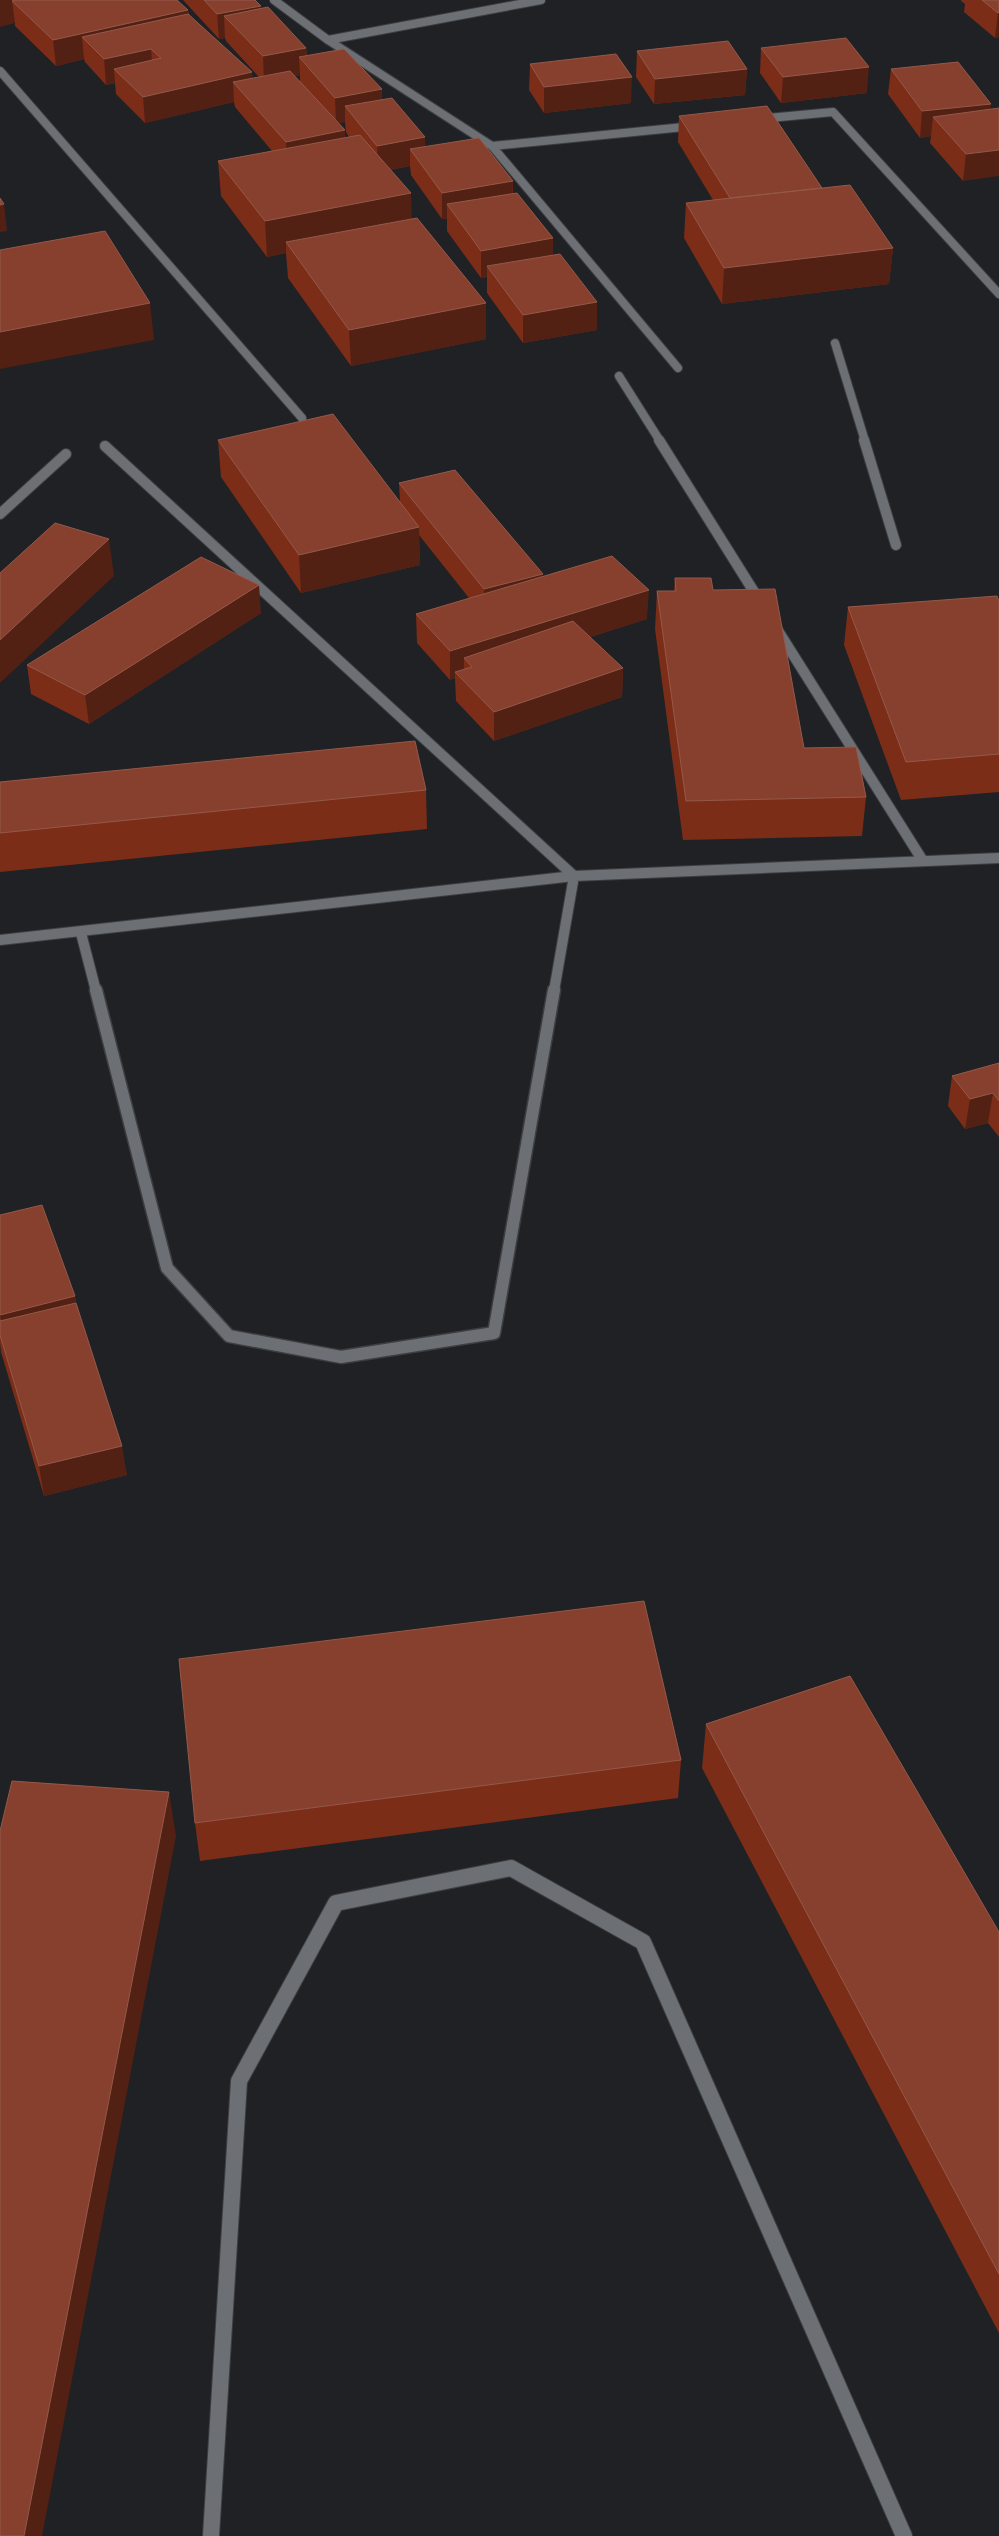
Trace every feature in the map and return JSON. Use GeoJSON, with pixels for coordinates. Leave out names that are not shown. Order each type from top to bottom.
{"type":"FeatureCollection","features":[{"type":"Feature","properties":{"kind":"street"},"geometry":{"type":"LineString","coordinates":[[274,0],[328,40],[492,146],[678,368]]}},
{"type":"Feature","properties":{"kind":"street"},"geometry":{"type":"LineString","coordinates":[[328,40],[541,0]]}},
{"type":"Feature","properties":{"kind":"street"},"geometry":{"type":"LineString","coordinates":[[0,71],[302,418]]}},
{"type":"Feature","properties":{"kind":"street"},"geometry":{"type":"LineString","coordinates":[[745,121],[833,112],[999,294]]}},
{"type":"Feature","properties":{"kind":"street"},"geometry":{"type":"LineString","coordinates":[[492,146],[706,125]]}},
{"type":"Feature","properties":{"kind":"street"},"geometry":{"type":"LineString","coordinates":[[835,343],[896,545]]}},
{"type":"Feature","properties":{"kind":"street"},"geometry":{"type":"LineString","coordinates":[[619,376],[923,861]]}},
{"type":"Feature","properties":{"kind":"street"},"geometry":{"type":"LineString","coordinates":[[105,446],[574,876]]}},
{"type":"Feature","properties":{"kind":"street"},"geometry":{"type":"LineString","coordinates":[[0,514],[66,454]]}},
{"type":"Feature","properties":{"kind":"street"},"geometry":{"type":"LineString","coordinates":[[0,940],[81,933],[574,876],[999,858]]}},
{"type":"Feature","properties":{"kind":"street"},"geometry":{"type":"LineString","coordinates":[[81,933],[166,1268],[229,1336],[341,1357],[494,1334],[574,876]]}},
{"type":"Feature","properties":{"kind":"street"},"geometry":{"type":"LineString","coordinates":[[211,2536],[239,2081],[336,1904],[511,1868],[643,1942],[904,2536]]}},
{"type":"Feature","properties":{"kind":"building"},"geometry":{"type":"Polygon","coordinates":[[[177,0],[188,10],[53,40],[12,1],[177,0]]]}},
{"type":"Feature","properties":{"kind":"building"},"geometry":{"type":"Polygon","coordinates":[[[204,0],[255,0],[261,6],[217,14],[204,0]]]}},
{"type":"Feature","properties":{"kind":"building"},"geometry":{"type":"Polygon","coordinates":[[[982,0],[999,0],[999,12],[998,13],[982,0]]]}},
{"type":"Feature","properties":{"kind":"building"},"geometry":{"type":"Polygon","coordinates":[[[268,7],[306,48],[263,56],[224,16],[268,7]]]}},
{"type":"Feature","properties":{"kind":"building"},"geometry":{"type":"Polygon","coordinates":[[[188,14],[252,72],[143,97],[114,69],[161,58],[151,49],[104,59],[82,37],[188,14]]]}},
{"type":"Feature","properties":{"kind":"building"},"geometry":{"type":"Polygon","coordinates":[[[846,38],[869,67],[783,77],[761,48],[846,38]]]}},
{"type":"Feature","properties":{"kind":"building"},"geometry":{"type":"Polygon","coordinates":[[[728,41],[747,69],[655,79],[637,51],[728,41]]]}},
{"type":"Feature","properties":{"kind":"building"},"geometry":{"type":"Polygon","coordinates":[[[344,49],[382,89],[335,98],[299,57],[344,49]]]}},
{"type":"Feature","properties":{"kind":"building"},"geometry":{"type":"Polygon","coordinates":[[[616,54],[632,77],[544,87],[530,64],[616,54]]]}},
{"type":"Feature","properties":{"kind":"building"},"geometry":{"type":"Polygon","coordinates":[[[958,62],[991,104],[922,111],[891,69],[958,62]]]}},
{"type":"Feature","properties":{"kind":"building"},"geometry":{"type":"Polygon","coordinates":[[[290,71],[345,130],[286,142],[233,82],[290,71]]]}},
{"type":"Feature","properties":{"kind":"building"},"geometry":{"type":"Polygon","coordinates":[[[392,98],[425,137],[377,146],[345,106],[392,98]]]}},
{"type":"Feature","properties":{"kind":"building"},"geometry":{"type":"Polygon","coordinates":[[[767,106],[822,188],[730,198],[679,116],[767,106]]]}},
{"type":"Feature","properties":{"kind":"building"},"geometry":{"type":"Polygon","coordinates":[[[999,108],[999,150],[966,154],[933,117],[999,108]]]}},
{"type":"Feature","properties":{"kind":"building"},"geometry":{"type":"Polygon","coordinates":[[[360,135],[411,193],[265,221],[218,161],[360,135]]]}},
{"type":"Feature","properties":{"kind":"building"},"geometry":{"type":"Polygon","coordinates":[[[479,138],[513,181],[442,193],[410,149],[479,138]]]}},
{"type":"Feature","properties":{"kind":"building"},"geometry":{"type":"Polygon","coordinates":[[[850,185],[893,248],[724,268],[686,203],[850,185]]]}},
{"type":"Feature","properties":{"kind":"building"},"geometry":{"type":"Polygon","coordinates":[[[517,193],[553,238],[481,251],[447,204],[517,193]]]}},
{"type":"Feature","properties":{"kind":"building"},"geometry":{"type":"Polygon","coordinates":[[[417,218],[486,303],[349,330],[286,242],[417,218]]]}},
{"type":"Feature","properties":{"kind":"building"},"geometry":{"type":"Polygon","coordinates":[[[105,231],[150,303],[0,332],[0,250],[105,231]]]}},
{"type":"Feature","properties":{"kind":"building"},"geometry":{"type":"Polygon","coordinates":[[[560,254],[597,302],[523,315],[487,266],[560,254]]]}},
{"type":"Feature","properties":{"kind":"building"},"geometry":{"type":"Polygon","coordinates":[[[333,414],[419,527],[299,555],[218,440],[333,414]]]}},
{"type":"Feature","properties":{"kind":"building"},"geometry":{"type":"Polygon","coordinates":[[[455,470],[543,574],[484,589],[399,483],[455,470]]]}},
{"type":"Feature","properties":{"kind":"building"},"geometry":{"type":"Polygon","coordinates":[[[55,523],[109,539],[0,640],[0,573],[55,523]]]}},
{"type":"Feature","properties":{"kind":"building"},"geometry":{"type":"Polygon","coordinates":[[[612,556],[649,590],[450,651],[416,614],[612,556]]]}},
{"type":"Feature","properties":{"kind":"building"},"geometry":{"type":"Polygon","coordinates":[[[201,557],[259,585],[85,695],[27,665],[201,557]]]}},
{"type":"Feature","properties":{"kind":"building"},"geometry":{"type":"Polygon","coordinates":[[[675,578],[711,578],[713,590],[775,589],[804,748],[856,747],[866,797],[686,801],[657,591],[676,591],[675,578]]]}},
{"type":"Feature","properties":{"kind":"building"},"geometry":{"type":"Polygon","coordinates":[[[997,596],[999,601],[999,754],[906,762],[848,607],[997,596]]]}},
{"type":"Feature","properties":{"kind":"building"},"geometry":{"type":"Polygon","coordinates":[[[573,621],[623,668],[494,712],[455,672],[472,667],[464,658],[573,621]]]}},
{"type":"Feature","properties":{"kind":"building"},"geometry":{"type":"Polygon","coordinates":[[[415,741],[426,790],[0,833],[0,782],[415,741]]]}},
{"type":"Feature","properties":{"kind":"building"},"geometry":{"type":"Polygon","coordinates":[[[999,1063],[999,1101],[993,1093],[970,1099],[952,1076],[999,1063]]]}},
{"type":"Feature","properties":{"kind":"building"},"geometry":{"type":"Polygon","coordinates":[[[42,1205],[75,1296],[0,1315],[0,1215],[42,1205]]]}},
{"type":"Feature","properties":{"kind":"building"},"geometry":{"type":"Polygon","coordinates":[[[76,1303],[122,1446],[39,1466],[0,1335],[0,1321],[76,1303]]]}},
{"type":"Feature","properties":{"kind":"building"},"geometry":{"type":"Polygon","coordinates":[[[644,1601],[681,1760],[195,1823],[179,1659],[644,1601]]]}},
{"type":"Feature","properties":{"kind":"building"},"geometry":{"type":"Polygon","coordinates":[[[850,1676],[999,1932],[999,2274],[706,1724],[850,1676]]]}},
{"type":"Feature","properties":{"kind":"building"},"geometry":{"type":"Polygon","coordinates":[[[12,1781],[169,1792],[24,2536],[0,2536],[0,1831],[12,1781]]]}}]}
